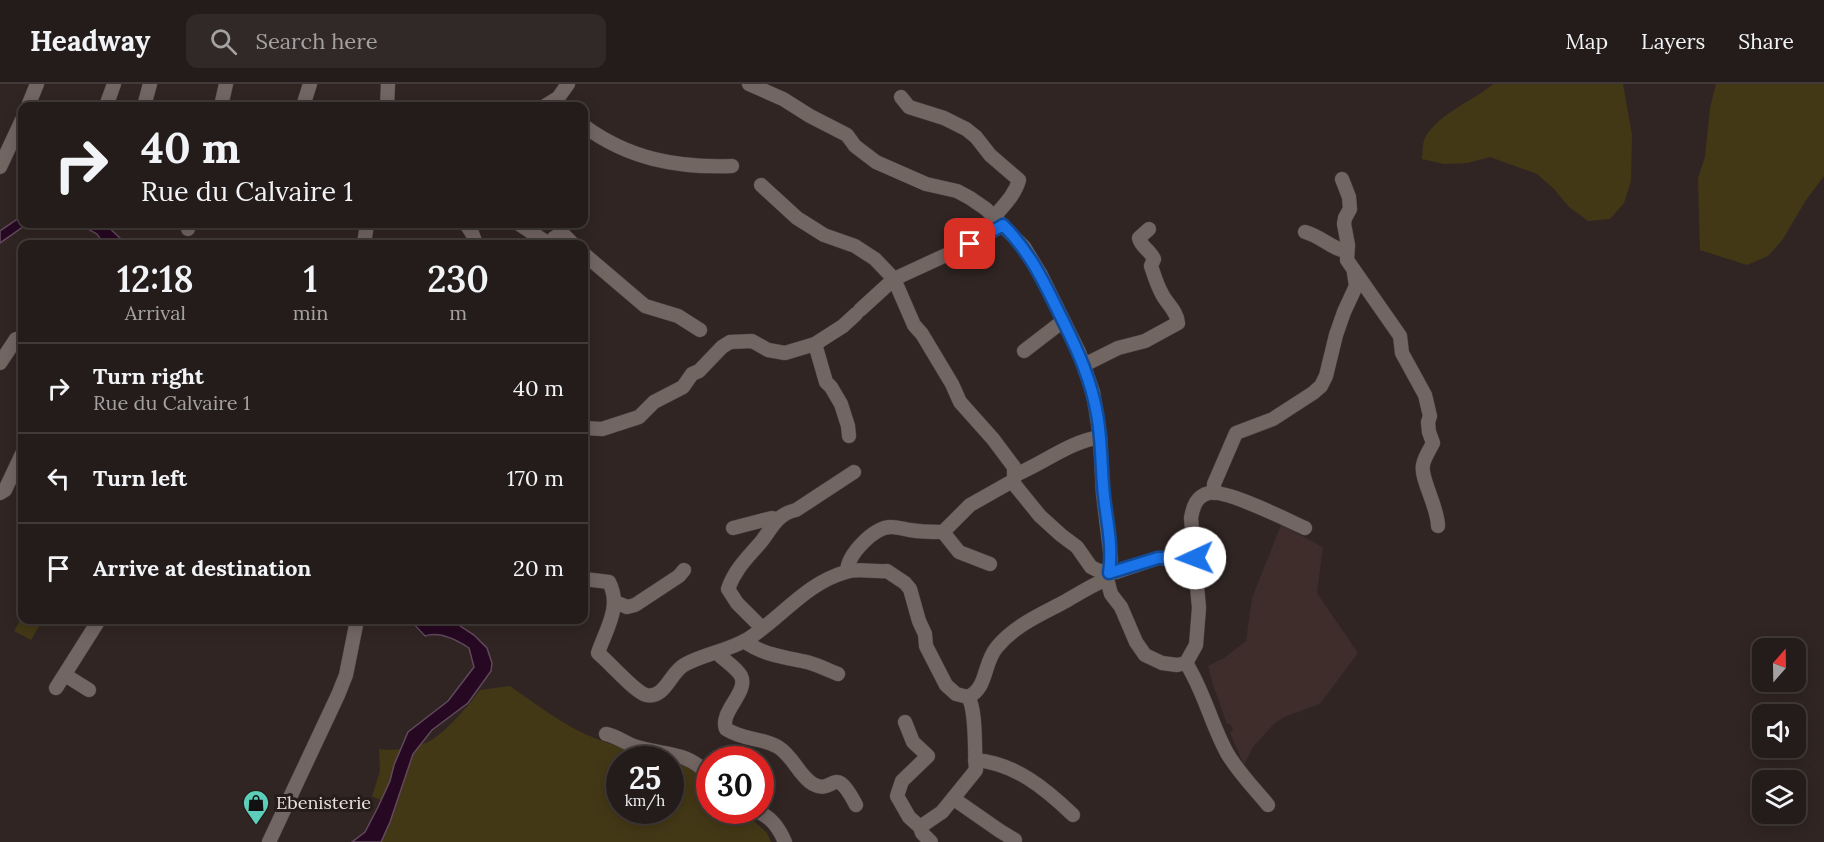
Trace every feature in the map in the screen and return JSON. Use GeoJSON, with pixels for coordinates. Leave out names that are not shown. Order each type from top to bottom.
{"type":"FeatureCollection","features":[{"type":"Feature","properties":{"kind":"street"},"geometry":{"type":"LineString","coordinates":[[30,102],[37,84]]}},
{"type":"Feature","properties":{"kind":"street"},"geometry":{"type":"LineString","coordinates":[[107,102],[114,84]]}},
{"type":"Feature","properties":{"kind":"street"},"geometry":{"type":"LineString","coordinates":[[145,102],[150,84]]}},
{"type":"Feature","properties":{"kind":"street"},"geometry":{"type":"LineString","coordinates":[[222,102],[226,84]]}},
{"type":"Feature","properties":{"kind":"street"},"geometry":{"type":"LineString","coordinates":[[304,102],[310,84]]}},
{"type":"Feature","properties":{"kind":"street"},"geometry":{"type":"LineString","coordinates":[[387,102],[388,84]]}},
{"type":"Feature","properties":{"kind":"street"},"geometry":{"type":"LineString","coordinates":[[561,102],[568,84]]}},
{"type":"Feature","properties":{"kind":"street"},"geometry":{"type":"LineString","coordinates":[[749,84],[783,99],[847,135],[855,146],[876,162],[926,184],[957,191],[986,209],[1024,247],[1041,275],[1084,365],[1093,392],[1100,437],[1103,494],[1112,559],[1108,576],[1111,594],[1120,607],[1136,642],[1145,654],[1162,663],[1177,665],[1186,663],[1196,645],[1199,615],[1191,518],[1193,506],[1201,497],[1214,493],[1261,508],[1305,528]]}},
{"type":"Feature","properties":{"kind":"street"},"geometry":{"type":"LineString","coordinates":[[588,428],[602,429],[639,417],[654,402],[683,387],[692,374],[699,371],[722,347],[730,342],[752,341],[778,353],[815,345],[843,326],[894,279],[970,244],[998,221],[1019,180],[966,129],[944,118],[909,107],[901,98]]}},
{"type":"Feature","properties":{"kind":"street"},"geometry":{"type":"LineString","coordinates":[[588,128],[624,150],[651,160],[692,165],[732,166]]}},
{"type":"Feature","properties":{"kind":"street"},"geometry":{"type":"LineString","coordinates":[[0,167],[18,129]]}},
{"type":"Feature","properties":{"kind":"street"},"geometry":{"type":"LineString","coordinates":[[1342,179],[1349,197],[1350,208],[1344,224],[1348,245],[1347,260],[1400,336],[1402,353],[1425,395],[1430,416],[1429,432],[1433,442],[1423,464],[1423,471],[1435,506],[1438,526]]}},
{"type":"Feature","properties":{"kind":"street"},"geometry":{"type":"LineString","coordinates":[[761,185],[797,218],[824,235],[855,246],[875,259],[894,279],[914,325],[922,334],[952,384],[960,402],[1014,467],[1015,480],[1040,516],[1077,547],[1091,567],[1108,576]]}},
{"type":"Feature","properties":{"kind":"street"},"geometry":{"type":"LineString","coordinates":[[525,228],[543,240]]}},
{"type":"Feature","properties":{"kind":"street"},"geometry":{"type":"LineString","coordinates":[[1084,365],[1118,348],[1145,341],[1178,322],[1178,316],[1162,295],[1157,284],[1151,266],[1154,259],[1151,252],[1140,243],[1139,238],[1149,229]]}},
{"type":"Feature","properties":{"kind":"street"},"geometry":{"type":"LineString","coordinates":[[1305,232],[1317,236],[1340,250],[1347,251]]}},
{"type":"Feature","properties":{"kind":"street"},"geometry":{"type":"LineString","coordinates":[[552,240],[562,234],[569,240]]}},
{"type":"Feature","properties":{"kind":"street"},"geometry":{"type":"LineString","coordinates":[[588,257],[645,306],[678,316],[700,330]]}},
{"type":"Feature","properties":{"kind":"street"},"geometry":{"type":"LineString","coordinates":[[1214,493],[1214,484],[1236,433],[1273,419],[1321,386],[1326,376],[1344,312],[1356,286],[1354,273]]}},
{"type":"Feature","properties":{"kind":"street"},"geometry":{"type":"LineString","coordinates":[[1024,351],[1063,321]]}},
{"type":"Feature","properties":{"kind":"street"},"geometry":{"type":"LineString","coordinates":[[0,363],[16,339]]}},
{"type":"Feature","properties":{"kind":"street"},"geometry":{"type":"LineString","coordinates":[[815,345],[827,385],[831,387],[841,404],[849,436]]}},
{"type":"Feature","properties":{"kind":"street"},"geometry":{"type":"LineString","coordinates":[[847,571],[852,554],[882,530],[890,527],[913,531],[943,532],[970,505],[1066,448],[1087,439],[1100,437]]}},
{"type":"Feature","properties":{"kind":"street"},"geometry":{"type":"LineString","coordinates":[[0,494],[5,490],[18,462]]}},
{"type":"Feature","properties":{"kind":"street"},"geometry":{"type":"LineString","coordinates":[[762,628],[737,603],[728,589],[740,565],[777,519],[796,510],[854,471]]}},
{"type":"Feature","properties":{"kind":"street"},"geometry":{"type":"LineString","coordinates":[[733,528],[772,518],[777,519]]}},
{"type":"Feature","properties":{"kind":"street"},"geometry":{"type":"LineString","coordinates":[[943,532],[959,552],[990,564]]}},
{"type":"Feature","properties":{"kind":"street"},"geometry":{"type":"LineString","coordinates":[[588,579],[609,582],[615,602],[614,611],[598,653],[635,689],[644,694],[659,693],[682,666],[744,641],[822,582],[847,571],[887,571],[910,589],[925,634],[926,646],[946,685],[956,694],[968,698],[975,694],[982,682],[987,662],[995,648],[1005,638],[1045,611],[1108,576],[1158,558],[1174,561],[1195,558]]}},
{"type":"Feature","properties":{"kind":"street"},"geometry":{"type":"LineString","coordinates":[[615,602],[627,607],[635,605],[679,576],[684,570]]}},
{"type":"Feature","properties":{"kind":"street"},"geometry":{"type":"LineString","coordinates":[[56,688],[97,624]]}},
{"type":"Feature","properties":{"kind":"street"},"geometry":{"type":"LineString","coordinates":[[269,842],[346,675],[356,624]]}},
{"type":"Feature","properties":{"kind":"street"},"geometry":{"type":"LineString","coordinates":[[744,641],[753,648],[775,657],[810,663],[838,674]]}},
{"type":"Feature","properties":{"kind":"street"},"geometry":{"type":"LineString","coordinates":[[717,653],[741,676],[742,683],[724,721],[726,729],[737,736],[779,748],[798,766],[801,774],[813,784],[826,786],[835,782],[842,783],[856,805]]}},
{"type":"Feature","properties":{"kind":"street"},"geometry":{"type":"LineString","coordinates":[[1186,663],[1202,693],[1226,752],[1268,805]]}},
{"type":"Feature","properties":{"kind":"street"},"geometry":{"type":"LineString","coordinates":[[65,675],[89,690]]}},
{"type":"Feature","properties":{"kind":"street"},"geometry":{"type":"LineString","coordinates":[[920,827],[942,812],[976,770],[974,752],[976,733],[972,719],[973,710],[968,698]]}},
{"type":"Feature","properties":{"kind":"street"},"geometry":{"type":"LineString","coordinates":[[905,722],[913,742],[928,756],[902,781],[897,796],[909,817],[931,842]]}},
{"type":"Feature","properties":{"kind":"street"},"geometry":{"type":"LineString","coordinates":[[606,734],[637,747],[666,752],[690,759],[696,763]]}},
{"type":"Feature","properties":{"kind":"street"},"geometry":{"type":"LineString","coordinates":[[975,760],[991,761],[1034,781],[1073,815]]}},
{"type":"Feature","properties":{"kind":"street"},"geometry":{"type":"LineString","coordinates":[[954,799],[1015,840]]}},
{"type":"Feature","properties":{"kind":"street"},"geometry":{"type":"LineString","coordinates":[[774,823],[785,842]]}},
{"type":"Feature","properties":{"kind":"shaded area"},"geometry":{"type":"Polygon","coordinates":[[[1493,84],[1623,84],[1632,135],[1631,181],[1624,203],[1610,219],[1588,221],[1569,207],[1537,174],[1490,157],[1468,163],[1444,164],[1422,159],[1423,144],[1432,128],[1448,114],[1493,84]]]}},
{"type":"Feature","properties":{"kind":"shaded area"},"geometry":{"type":"Polygon","coordinates":[[[1716,84],[1824,84],[1824,176],[1806,200],[1783,239],[1768,256],[1747,265],[1700,250],[1698,178],[1705,157],[1710,108],[1716,84]]]}},
{"type":"Feature","properties":{"kind":"shaded area"},"geometry":{"type":"Polygon","coordinates":[[[18,219],[18,228],[21,228],[0,243],[0,231],[18,219]]]}},
{"type":"Feature","properties":{"kind":"shaded area"},"geometry":{"type":"Polygon","coordinates":[[[86,228],[109,228],[122,240],[101,240],[97,234],[86,228]]]}},
{"type":"Feature","properties":{"kind":"shaded area"},"geometry":{"type":"Polygon","coordinates":[[[1281,525],[1323,547],[1317,593],[1358,653],[1320,704],[1284,717],[1275,723],[1253,747],[1244,765],[1230,733],[1233,729],[1230,724],[1227,724],[1208,666],[1224,658],[1246,641],[1252,598],[1281,525]]]}},
{"type":"Feature","properties":{"kind":"shaded area"},"geometry":{"type":"Polygon","coordinates":[[[18,624],[41,624],[31,640],[14,631],[18,624]]]}},
{"type":"Feature","properties":{"kind":"shaded area"},"geometry":{"type":"Polygon","coordinates":[[[414,624],[460,624],[487,648],[492,663],[491,671],[468,703],[432,730],[413,754],[381,842],[352,842],[365,832],[378,807],[408,732],[448,701],[474,667],[469,648],[442,635],[425,636],[414,624]]]}},
{"type":"Feature","properties":{"kind":"shaded area"},"geometry":{"type":"Polygon","coordinates":[[[510,686],[556,718],[585,734],[618,746],[606,746],[606,824],[684,824],[684,762],[696,772],[696,824],[757,824],[767,833],[771,842],[372,842],[394,807],[372,796],[380,771],[379,749],[405,748],[437,737],[480,690],[510,686]]]}},
{"type":"Feature","properties":{"kind":"place","name":"Ebenisterie"},"geometry":{"type":"Point","coordinates":[256,826]}},
{"type":"Feature","properties":{"kind":"route"},"geometry":{"type":"LineString","coordinates":[[970,244],[1003,225],[1024,247],[1041,275],[1079,352],[1089,378],[1098,416],[1103,494],[1112,559],[1109,573],[1158,558],[1181,561],[1195,558]]}}]}
